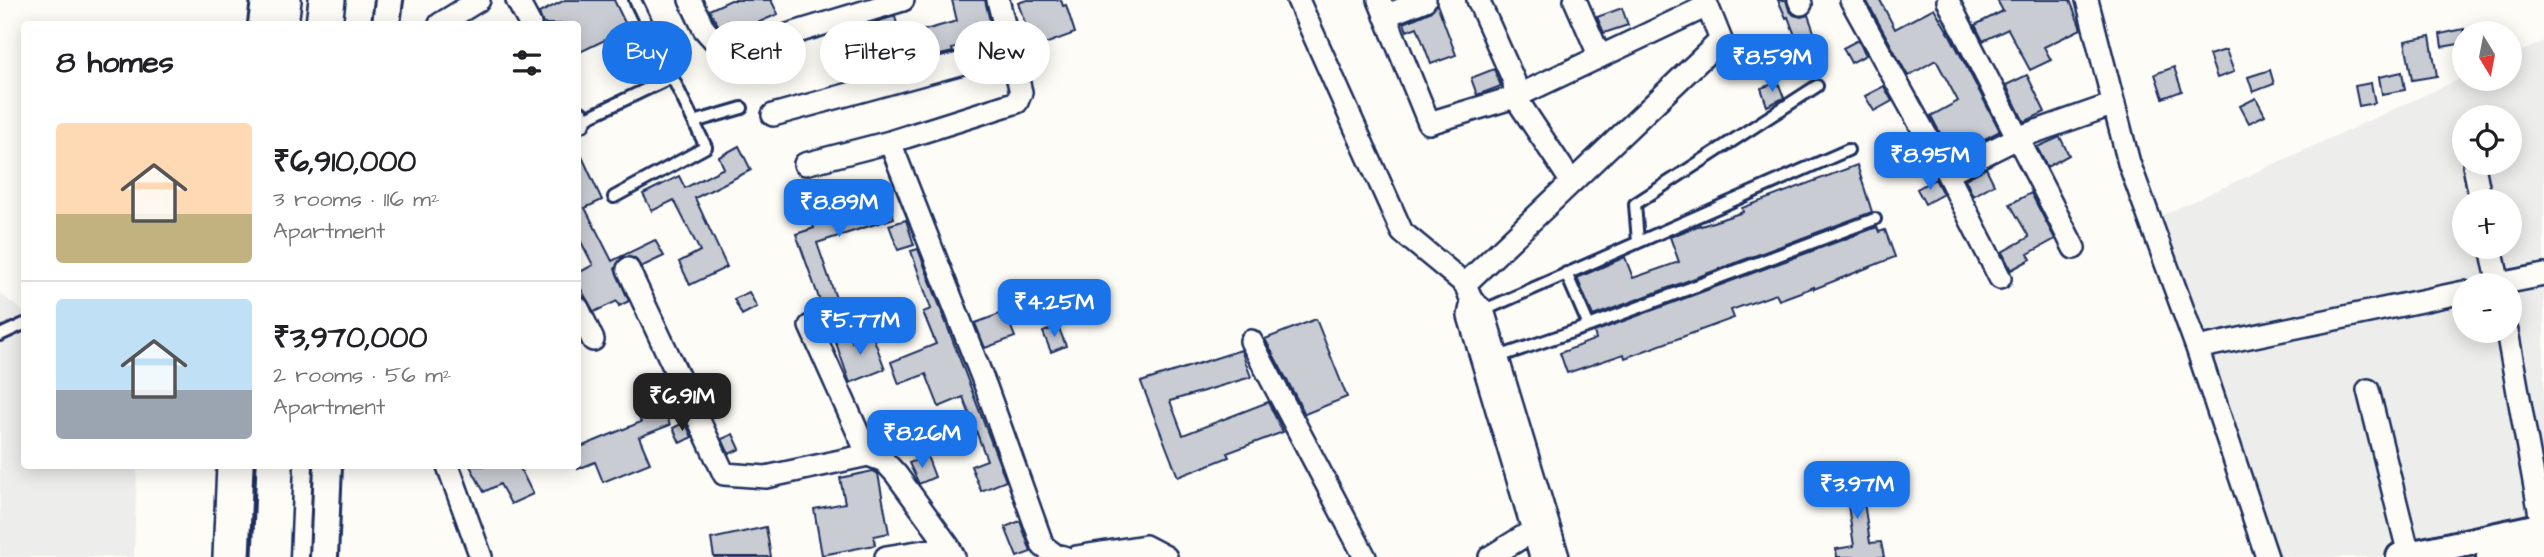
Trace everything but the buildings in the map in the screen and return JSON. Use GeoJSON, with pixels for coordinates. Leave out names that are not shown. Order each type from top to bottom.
{"type":"FeatureCollection","features":[{"type":"Feature","properties":{"kind":"highway"},"geometry":{"type":"LineString","coordinates":[[280,21],[283,0]]}},
{"type":"Feature","properties":{"kind":"highway"},"geometry":{"type":"LineString","coordinates":[[324,21],[327,0]]}},
{"type":"Feature","properties":{"kind":"highway"},"geometry":{"type":"LineString","coordinates":[[231,557],[234,469]]}},
{"type":"Feature","properties":{"kind":"highway"},"geometry":{"type":"LineString","coordinates":[[271,557],[275,469]]}},
{"type":"Feature","properties":{"kind":"street"},"geometry":{"type":"LineString","coordinates":[[262,21],[265,0]]}},
{"type":"Feature","properties":{"kind":"street"},"geometry":{"type":"LineString","coordinates":[[386,21],[389,0]]}},
{"type":"Feature","properties":{"kind":"street"},"geometry":{"type":"LineString","coordinates":[[445,21],[479,0]]}},
{"type":"Feature","properties":{"kind":"street"},"geometry":{"type":"LineString","coordinates":[[517,0],[528,21]]}},
{"type":"Feature","properties":{"kind":"street"},"geometry":{"type":"LineString","coordinates":[[690,0],[714,40],[754,45],[903,0]]}},
{"type":"Feature","properties":{"kind":"street"},"geometry":{"type":"LineString","coordinates":[[998,0],[1003,21]]}},
{"type":"Feature","properties":{"kind":"street"},"geometry":{"type":"LineString","coordinates":[[1298,0],[1402,232],[1473,303],[1498,357],[1539,527],[1541,557]]}},
{"type":"Feature","properties":{"kind":"street"},"geometry":{"type":"LineString","coordinates":[[1425,0],[1382,8],[1429,123],[1516,97],[1706,3],[1721,40],[1571,181],[1473,303]]}},
{"type":"Feature","properties":{"kind":"street"},"geometry":{"type":"LineString","coordinates":[[1478,0],[1514,80],[1516,97],[1571,181]]}},
{"type":"Feature","properties":{"kind":"street"},"geometry":{"type":"LineString","coordinates":[[1575,0],[1600,57]]}},
{"type":"Feature","properties":{"kind":"street"},"geometry":{"type":"LineString","coordinates":[[1851,0],[1947,173],[2000,278]]}},
{"type":"Feature","properties":{"kind":"street"},"geometry":{"type":"LineString","coordinates":[[2087,0],[2129,163],[2197,348],[2267,557]]}},
{"type":"Feature","properties":{"kind":"street"},"geometry":{"type":"LineString","coordinates":[[1948,1],[2074,248]]}},
{"type":"Feature","properties":{"kind":"street"},"geometry":{"type":"LineString","coordinates":[[773,115],[954,65]]}},
{"type":"Feature","properties":{"kind":"street"},"geometry":{"type":"LineString","coordinates":[[805,164],[890,142],[1017,102],[1021,92],[1019,84]]}},
{"type":"Feature","properties":{"kind":"street"},"geometry":{"type":"LineString","coordinates":[[1947,173],[2017,138],[2114,104]]}},
{"type":"Feature","properties":{"kind":"street"},"geometry":{"type":"LineString","coordinates":[[890,142],[986,387],[1043,546],[1055,555],[1064,557]]}},
{"type":"Feature","properties":{"kind":"street"},"geometry":{"type":"LineString","coordinates":[[628,269],[723,474],[766,478],[868,455],[884,461],[896,474],[952,552]]}},
{"type":"Feature","properties":{"kind":"street"},"geometry":{"type":"LineString","coordinates":[[2522,280],[2544,275]]}},
{"type":"Feature","properties":{"kind":"street"},"geometry":{"type":"LineString","coordinates":[[2197,348],[2452,295]]}},
{"type":"Feature","properties":{"kind":"street"},"geometry":{"type":"LineString","coordinates":[[1473,303],[1539,527],[1558,557]]}},
{"type":"Feature","properties":{"kind":"street"},"geometry":{"type":"LineString","coordinates":[[581,315],[593,340]]}},
{"type":"Feature","properties":{"kind":"street"},"geometry":{"type":"LineString","coordinates":[[810,326],[868,455]]}},
{"type":"Feature","properties":{"kind":"street"},"geometry":{"type":"LineString","coordinates":[[1251,341],[1365,557]]}},
{"type":"Feature","properties":{"kind":"street"},"geometry":{"type":"LineString","coordinates":[[2509,343],[2543,533]]}},
{"type":"Feature","properties":{"kind":"street"},"geometry":{"type":"LineString","coordinates":[[2368,390],[2404,556],[2543,533]]}},
{"type":"Feature","properties":{"kind":"street"},"geometry":{"type":"LineString","coordinates":[[218,557],[222,469]]}},
{"type":"Feature","properties":{"kind":"street"},"geometry":{"type":"LineString","coordinates":[[324,557],[328,469]]}},
{"type":"Feature","properties":{"kind":"street"},"geometry":{"type":"LineString","coordinates":[[449,469],[481,557]]}},
{"type":"Feature","properties":{"kind":"street"},"geometry":{"type":"LineString","coordinates":[[1490,557],[1539,527]]}},
{"type":"Feature","properties":{"kind":"street"},"geometry":{"type":"LineString","coordinates":[[2490,557],[2543,533]]}},
{"type":"Feature","properties":{"kind":"street"},"geometry":{"type":"LineString","coordinates":[[1076,557],[1145,546],[1166,557]]}},
{"type":"Feature","properties":{"kind":"street"},"geometry":{"type":"LineString","coordinates":[[886,557],[952,552]]}},
{"type":"Feature","properties":{"kind":"lane"},"geometry":{"type":"LineString","coordinates":[[635,0],[645,21]]}},
{"type":"Feature","properties":{"kind":"lane"},"geometry":{"type":"LineString","coordinates":[[581,117],[656,84]]}},
{"type":"Feature","properties":{"kind":"lane"},"geometry":{"type":"LineString","coordinates":[[614,197],[706,147],[675,84]]}},
{"type":"Feature","properties":{"kind":"lane"},"geometry":{"type":"LineString","coordinates":[[1637,242],[1635,204],[1817,86]]}},
{"type":"Feature","properties":{"kind":"lane"},"geometry":{"type":"LineString","coordinates":[[694,122],[742,108]]}},
{"type":"Feature","properties":{"kind":"lane"},"geometry":{"type":"LineString","coordinates":[[1473,303],[1566,273],[1848,150]]}},
{"type":"Feature","properties":{"kind":"lane"},"geometry":{"type":"LineString","coordinates":[[1498,357],[1589,326],[1875,219]]}},
{"type":"Feature","properties":{"kind":"lane"},"geometry":{"type":"LineString","coordinates":[[1566,273],[1589,326]]}},
{"type":"Feature","properties":{"kind":"lane"},"geometry":{"type":"LineString","coordinates":[[0,335],[21,325]]}},
{"type":"Feature","properties":{"kind":"shaded area"},"geometry":{"type":"Polygon","coordinates":[[[2544,41],[2544,557],[2256,557],[2152,220],[2452,82],[2452,91],[2522,91],[2522,51],[2544,41]]]}},
{"type":"Feature","properties":{"kind":"shaded area"},"geometry":{"type":"Polygon","coordinates":[[[0,293],[21,310],[21,469],[137,469],[134,557],[0,557],[0,293]]]}}]}
